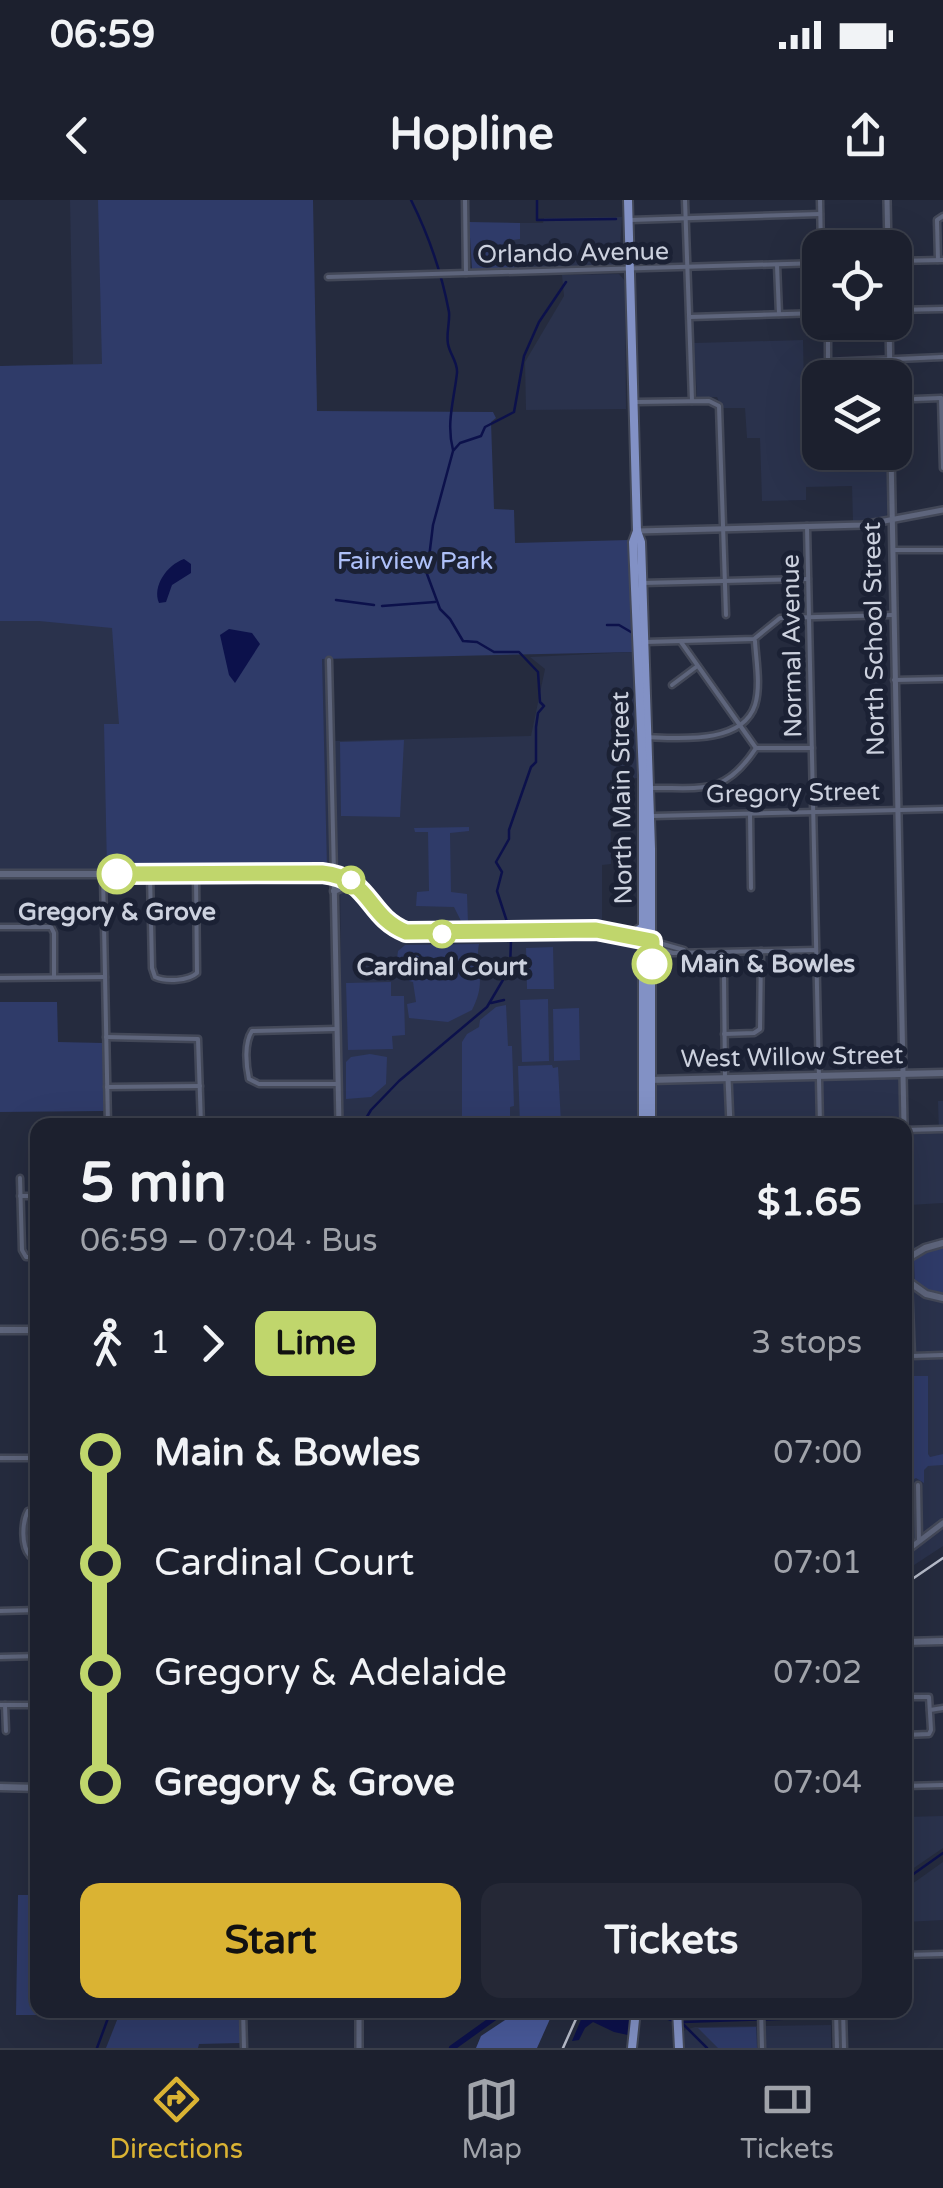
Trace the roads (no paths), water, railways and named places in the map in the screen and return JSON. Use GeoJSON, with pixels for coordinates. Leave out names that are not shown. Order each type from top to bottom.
{"type":"FeatureCollection","features":[{"type":"Feature","properties":{"kind":"main road","name":"North Main Street"},"geometry":{"type":"LineString","coordinates":[[628,200],[647,816],[647,1118]]}},
{"type":"Feature","properties":{"kind":"main road","name":"North Main Street"},"geometry":{"type":"LineString","coordinates":[[638,532],[634,542],[645,736]]}},
{"type":"Feature","properties":{"kind":"main road"},"geometry":{"type":"LineString","coordinates":[[0,874],[334,875],[353,882],[389,924],[418,934],[596,930],[648,940]]}},
{"type":"Feature","properties":{"kind":"main road"},"geometry":{"type":"LineString","coordinates":[[334,875],[349,885],[385,926],[406,938],[594,934],[648,940]]}},
{"type":"Feature","properties":{"kind":"main road"},"geometry":{"type":"LineString","coordinates":[[334,891],[343,884],[349,885]]}},
{"type":"Feature","properties":{"kind":"main road"},"geometry":{"type":"LineString","coordinates":[[399,930],[409,921]]}},
{"type":"Feature","properties":{"kind":"main road"},"geometry":{"type":"LineString","coordinates":[[648,940],[648,957]]}},
{"type":"Feature","properties":{"kind":"main road","name":"West Willow Street"},"geometry":{"type":"LineString","coordinates":[[646,1080],[943,1073]]}},
{"type":"Feature","properties":{"kind":"main road"},"geometry":{"type":"LineString","coordinates":[[912,1257],[943,1242]]}},
{"type":"Feature","properties":{"kind":"main road"},"geometry":{"type":"LineString","coordinates":[[912,1284],[929,1296],[943,1298]]}},
{"type":"Feature","properties":{"kind":"main road"},"geometry":{"type":"LineString","coordinates":[[0,1330],[30,1330]]}},
{"type":"Feature","properties":{"kind":"main road"},"geometry":{"type":"LineString","coordinates":[[912,1642],[943,1641]]}},
{"type":"Feature","properties":{"kind":"main road"},"geometry":{"type":"LineString","coordinates":[[0,1788],[30,1788]]}},
{"type":"Feature","properties":{"kind":"main road"},"geometry":{"type":"LineString","coordinates":[[632,2048],[635,2018]]}},
{"type":"Feature","properties":{"kind":"main road"},"geometry":{"type":"LineString","coordinates":[[677,2018],[678,2048]]}},
{"type":"Feature","properties":{"kind":"street"},"geometry":{"type":"LineString","coordinates":[[464,200],[466,273]]}},
{"type":"Feature","properties":{"kind":"street"},"geometry":{"type":"LineString","coordinates":[[685,200],[692,401]]}},
{"type":"Feature","properties":{"kind":"street"},"geometry":{"type":"LineString","coordinates":[[820,200],[820,230]]}},
{"type":"Feature","properties":{"kind":"street"},"geometry":{"type":"LineString","coordinates":[[887,200],[888,230]]}},
{"type":"Feature","properties":{"kind":"street"},"geometry":{"type":"LineString","coordinates":[[628,220],[820,214]]}},
{"type":"Feature","properties":{"kind":"street"},"geometry":{"type":"LineString","coordinates":[[912,261],[940,260],[941,216]]}},
{"type":"Feature","properties":{"kind":"street","name":"Orlando Avenue"},"geometry":{"type":"LineString","coordinates":[[328,277],[802,264]]}},
{"type":"Feature","properties":{"kind":"street"},"geometry":{"type":"LineString","coordinates":[[777,265],[779,314]]}},
{"type":"Feature","properties":{"kind":"street"},"geometry":{"type":"LineString","coordinates":[[912,310],[943,309]]}},
{"type":"Feature","properties":{"kind":"street"},"geometry":{"type":"LineString","coordinates":[[689,317],[802,313]]}},
{"type":"Feature","properties":{"kind":"street"},"geometry":{"type":"LineString","coordinates":[[889,340],[890,360],[943,357]]}},
{"type":"Feature","properties":{"kind":"street"},"geometry":{"type":"LineString","coordinates":[[916,398],[942,398],[943,468]]}},
{"type":"Feature","properties":{"kind":"street"},"geometry":{"type":"LineString","coordinates":[[635,402],[716,403],[726,615]]}},
{"type":"Feature","properties":{"kind":"street","name":"North School Street"},"geometry":{"type":"LineString","coordinates":[[890,470],[904,1118]]}},
{"type":"Feature","properties":{"kind":"street"},"geometry":{"type":"LineString","coordinates":[[638,532],[862,525],[943,510]]}},
{"type":"Feature","properties":{"kind":"street","name":"Normal Avenue"},"geometry":{"type":"LineString","coordinates":[[806,526],[820,1118]]}},
{"type":"Feature","properties":{"kind":"street"},"geometry":{"type":"LineString","coordinates":[[892,550],[943,550]]}},
{"type":"Feature","properties":{"kind":"street"},"geometry":{"type":"LineString","coordinates":[[642,583],[808,579]]}},
{"type":"Feature","properties":{"kind":"street"},"geometry":{"type":"LineString","coordinates":[[642,642],[754,639],[780,618],[893,615]]}},
{"type":"Feature","properties":{"kind":"street"},"geometry":{"type":"LineString","coordinates":[[645,736],[715,736],[740,723],[756,702],[754,639]]}},
{"type":"Feature","properties":{"kind":"street"},"geometry":{"type":"LineString","coordinates":[[681,641],[756,748]]}},
{"type":"Feature","properties":{"kind":"street"},"geometry":{"type":"LineString","coordinates":[[329,660],[339,1118]]}},
{"type":"Feature","properties":{"kind":"street"},"geometry":{"type":"LineString","coordinates":[[672,686],[696,667]]}},
{"type":"Feature","properties":{"kind":"street"},"geometry":{"type":"LineString","coordinates":[[894,680],[943,679]]}},
{"type":"Feature","properties":{"kind":"street"},"geometry":{"type":"LineString","coordinates":[[756,748],[812,748]]}},
{"type":"Feature","properties":{"kind":"street"},"geometry":{"type":"LineString","coordinates":[[646,788],[718,785],[736,776],[756,748]]}},
{"type":"Feature","properties":{"kind":"street","name":"Gregory Street"},"geometry":{"type":"LineString","coordinates":[[647,816],[943,809]]}},
{"type":"Feature","properties":{"kind":"street"},"geometry":{"type":"LineString","coordinates":[[750,814],[751,888]]}},
{"type":"Feature","properties":{"kind":"street"},"geometry":{"type":"LineString","coordinates":[[103,874],[108,1118]]}},
{"type":"Feature","properties":{"kind":"street"},"geometry":{"type":"LineString","coordinates":[[150,874],[152,968],[155,976],[174,979],[194,976],[198,970],[196,874]]}},
{"type":"Feature","properties":{"kind":"street"},"geometry":{"type":"LineString","coordinates":[[0,927],[52,928],[54,978]]}},
{"type":"Feature","properties":{"kind":"street"},"geometry":{"type":"LineString","coordinates":[[648,940],[693,953],[816,950]]}},
{"type":"Feature","properties":{"kind":"street"},"geometry":{"type":"LineString","coordinates":[[724,1034],[754,1033],[760,1029],[761,951]]}},
{"type":"Feature","properties":{"kind":"street"},"geometry":{"type":"LineString","coordinates":[[724,977],[730,1118]]}},
{"type":"Feature","properties":{"kind":"street"},"geometry":{"type":"LineString","coordinates":[[0,978],[105,978]]}},
{"type":"Feature","properties":{"kind":"street"},"geometry":{"type":"LineString","coordinates":[[337,1029],[252,1031],[247,1042],[249,1079],[258,1084],[338,1084]]}},
{"type":"Feature","properties":{"kind":"street"},"geometry":{"type":"LineString","coordinates":[[106,1037],[198,1039],[201,1118]]}},
{"type":"Feature","properties":{"kind":"street"},"geometry":{"type":"LineString","coordinates":[[108,1086],[200,1086]]}},
{"type":"Feature","properties":{"kind":"street"},"geometry":{"type":"LineString","coordinates":[[912,1128],[943,1129]]}},
{"type":"Feature","properties":{"kind":"street"},"geometry":{"type":"LineString","coordinates":[[20,1178],[24,1256],[30,1257]]}},
{"type":"Feature","properties":{"kind":"street"},"geometry":{"type":"LineString","coordinates":[[20,1196],[30,1196]]}},
{"type":"Feature","properties":{"kind":"street"},"geometry":{"type":"LineString","coordinates":[[912,1356],[943,1355]]}},
{"type":"Feature","properties":{"kind":"street"},"geometry":{"type":"LineString","coordinates":[[0,1458],[30,1458]]}},
{"type":"Feature","properties":{"kind":"street"},"geometry":{"type":"LineString","coordinates":[[918,1485],[919,1540]]}},
{"type":"Feature","properties":{"kind":"street"},"geometry":{"type":"LineString","coordinates":[[30,1510],[24,1518],[24,1548],[30,1555]]}},
{"type":"Feature","properties":{"kind":"street"},"geometry":{"type":"LineString","coordinates":[[912,1546],[943,1523]]}},
{"type":"Feature","properties":{"kind":"street"},"geometry":{"type":"LineString","coordinates":[[0,1610],[30,1610]]}},
{"type":"Feature","properties":{"kind":"street"},"geometry":{"type":"LineString","coordinates":[[0,1657],[30,1656]]}},
{"type":"Feature","properties":{"kind":"street"},"geometry":{"type":"LineString","coordinates":[[912,1697],[929,1697],[930,1710],[930,1733],[912,1734]]}},
{"type":"Feature","properties":{"kind":"street"},"geometry":{"type":"LineString","coordinates":[[6,1730],[2,1705],[30,1705]]}},
{"type":"Feature","properties":{"kind":"street"},"geometry":{"type":"LineString","coordinates":[[930,1710],[943,1708]]}},
{"type":"Feature","properties":{"kind":"street"},"geometry":{"type":"LineString","coordinates":[[912,1786],[943,1785]]}},
{"type":"Feature","properties":{"kind":"street"},"geometry":{"type":"LineString","coordinates":[[912,1955],[943,1954]]}},
{"type":"Feature","properties":{"kind":"street"},"geometry":{"type":"LineString","coordinates":[[243,2018],[244,2048]]}},
{"type":"Feature","properties":{"kind":"street"},"geometry":{"type":"LineString","coordinates":[[359,2018],[360,2048]]}},
{"type":"Feature","properties":{"kind":"street"},"geometry":{"type":"LineString","coordinates":[[761,2018],[762,2048]]}},
{"type":"Feature","properties":{"kind":"street"},"geometry":{"type":"LineString","coordinates":[[840,2018],[841,2048]]}},
{"type":"Feature","properties":{"kind":"waterway"},"geometry":{"type":"LineString","coordinates":[[411,200],[434,255],[449,312],[448,344],[457,369],[450,421],[453,450]]}},
{"type":"Feature","properties":{"kind":"waterway"},"geometry":{"type":"LineString","coordinates":[[537,200],[537,220],[616,219]]}},
{"type":"Feature","properties":{"kind":"waterway"},"geometry":{"type":"LineString","coordinates":[[509,928],[497,891],[502,872],[496,862],[509,839],[531,767],[536,762],[536,727],[538,713],[544,706],[540,702],[538,672],[519,652],[494,652],[477,642],[463,641],[440,609],[427,574],[433,525],[453,451],[514,412],[524,356],[539,322],[566,282]]}},
{"type":"Feature","properties":{"kind":"waterway"},"geometry":{"type":"LineString","coordinates":[[336,600],[374,605]]}},
{"type":"Feature","properties":{"kind":"waterway"},"geometry":{"type":"LineString","coordinates":[[382,606],[435,602]]}},
{"type":"Feature","properties":{"kind":"waterway"},"geometry":{"type":"LineString","coordinates":[[607,625],[619,625],[631,632]]}},
{"type":"Feature","properties":{"kind":"waterway"},"geometry":{"type":"LineString","coordinates":[[366,1118],[399,1081],[487,1007],[510,968],[511,940]]}},
{"type":"Feature","properties":{"kind":"waterway"},"geometry":{"type":"LineString","coordinates":[[491,1003],[504,1000]]}},
{"type":"Feature","properties":{"kind":"waterway"},"geometry":{"type":"LineString","coordinates":[[912,1875],[943,1853]]}},
{"type":"Feature","properties":{"kind":"waterway"},"geometry":{"type":"LineString","coordinates":[[97,2048],[108,2018]]}},
{"type":"Feature","properties":{"kind":"waterway"},"geometry":{"type":"LineString","coordinates":[[452,2048],[494,2018]]}},
{"type":"Feature","properties":{"kind":"waterway"},"geometry":{"type":"LineString","coordinates":[[671,2018],[679,2021]]}},
{"type":"Feature","properties":{"kind":"waterway"},"geometry":{"type":"LineString","coordinates":[[682,2022],[804,2018]]}},
{"type":"Feature","properties":{"kind":"waterway"},"geometry":{"type":"LineString","coordinates":[[683,2024],[707,2048]]}},
{"type":"Feature","properties":{"kind":"railway"},"geometry":{"type":"LineString","coordinates":[[912,1579],[943,1558]]}},
{"type":"Feature","properties":{"kind":"railway"},"geometry":{"type":"LineString","coordinates":[[563,2048],[576,2018]]}},
{"type":"Feature","properties":{"kind":"place","name":"Gregory & Grove"},"geometry":{"type":"Point","coordinates":[117,874]}},
{"type":"Feature","properties":{"kind":"place","name":"Cardinal Court"},"geometry":{"type":"Point","coordinates":[442,934]}},
{"type":"Feature","properties":{"kind":"place","name":"Main & Bowles"},"geometry":{"type":"Point","coordinates":[652,964]}},
{"type":"Feature","properties":{"kind":"park label","name":"Fairview Park"},"geometry":{"type":"Point","coordinates":[415,561]}}]}
